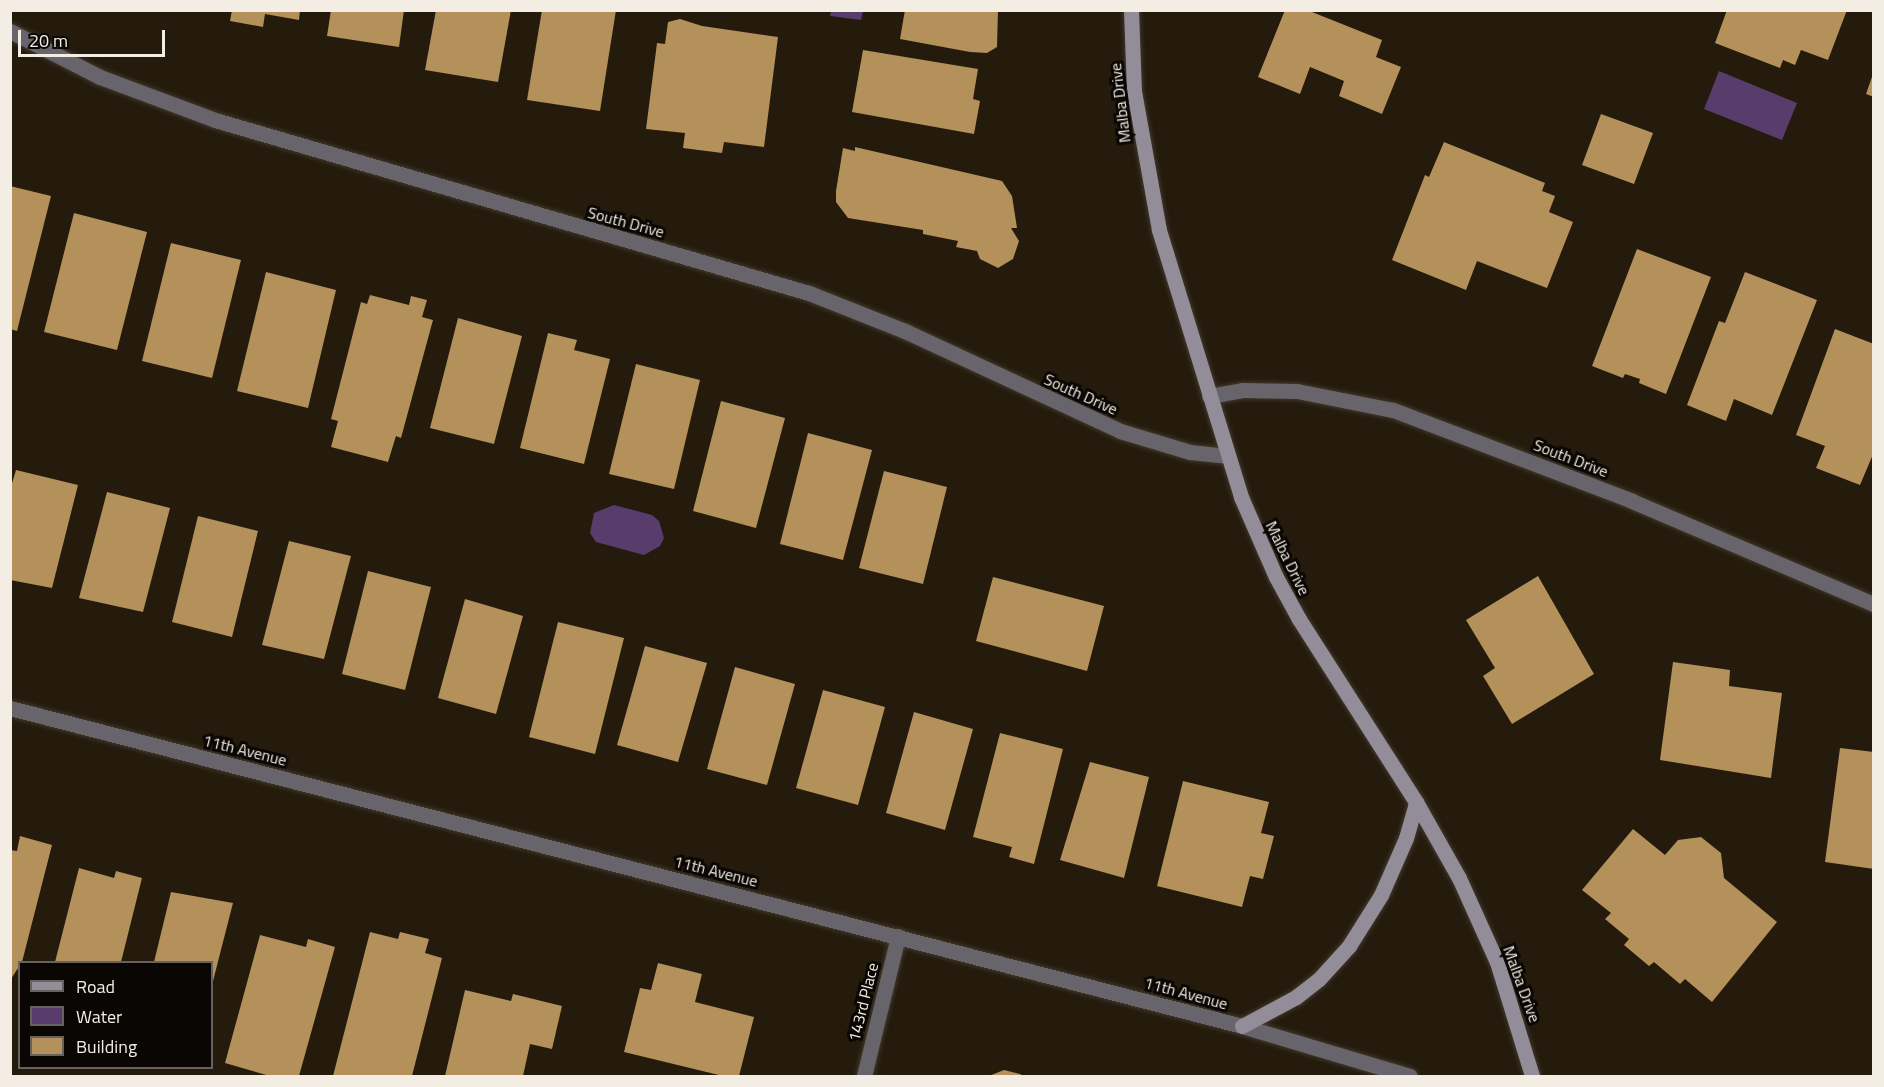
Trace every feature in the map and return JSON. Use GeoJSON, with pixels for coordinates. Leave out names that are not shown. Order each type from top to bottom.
{"type":"FeatureCollection","features":[{"type":"Feature","properties":{"kind":"street","name":"Malba Drive"},"geometry":{"type":"LineString","coordinates":[[1131,10],[1134,91],[1148,179],[1159,230],[1227,456],[1276,577],[1416,802],[1459,878],[1497,962],[1532,1077]]}},
{"type":"Feature","properties":{"kind":"street","name":"South Drive"},"geometry":{"type":"LineString","coordinates":[[10,31],[100,77],[206,116],[809,293],[905,330],[1120,431],[1167,447],[1227,456]]}},
{"type":"Feature","properties":{"kind":"street","name":"South Drive"},"geometry":{"type":"LineString","coordinates":[[1209,396],[1242,390],[1297,391],[1392,410],[1632,501],[1874,604]]}},
{"type":"Feature","properties":{"kind":"street","name":"11th Avenue"},"geometry":{"type":"LineString","coordinates":[[10,708],[1242,1026],[1410,1077]]}},
{"type":"Feature","properties":{"kind":"street"},"geometry":{"type":"LineString","coordinates":[[1242,1026],[1296,997],[1319,979],[1348,946],[1381,895],[1407,838],[1416,802]]}},
{"type":"Feature","properties":{"kind":"street","name":"143rd Place"},"geometry":{"type":"LineString","coordinates":[[864,1077],[898,936]]}},
{"type":"Feature","properties":{"kind":"water"},"geometry":{"type":"Polygon","coordinates":[[[831,11],[863,11],[861,20],[830,16],[831,11]]]}},
{"type":"Feature","properties":{"kind":"water"},"geometry":{"type":"Polygon","coordinates":[[[1719,71],[1797,103],[1782,140],[1704,109],[1719,71]]]}},
{"type":"Feature","properties":{"kind":"water"},"geometry":{"type":"Polygon","coordinates":[[[614,505],[652,515],[659,521],[664,538],[660,546],[644,555],[596,542],[590,533],[594,513],[614,505]]]}},
{"type":"Feature","properties":{"kind":"building"},"geometry":{"type":"Polygon","coordinates":[[[232,10],[300,10],[299,20],[265,14],[263,27],[230,21],[232,10]]]}},
{"type":"Feature","properties":{"kind":"building"},"geometry":{"type":"Polygon","coordinates":[[[331,10],[404,10],[399,47],[327,36],[331,10]]]}},
{"type":"Feature","properties":{"kind":"building"},"geometry":{"type":"Polygon","coordinates":[[[436,10],[511,10],[498,82],[425,70],[436,10]]]}},
{"type":"Feature","properties":{"kind":"building"},"geometry":{"type":"Polygon","coordinates":[[[542,10],[616,10],[600,111],[527,100],[542,10]]]}},
{"type":"Feature","properties":{"kind":"building"},"geometry":{"type":"Polygon","coordinates":[[[905,10],[998,10],[997,47],[987,53],[970,52],[900,39],[905,10]]]}},
{"type":"Feature","properties":{"kind":"building"},"geometry":{"type":"Polygon","coordinates":[[[1285,10],[1307,10],[1382,40],[1376,57],[1401,67],[1382,114],[1339,96],[1344,81],[1310,67],[1300,94],[1258,77],[1285,10]]]}},
{"type":"Feature","properties":{"kind":"building"},"geometry":{"type":"Polygon","coordinates":[[[1727,10],[1847,10],[1828,60],[1801,50],[1795,65],[1783,60],[1780,68],[1715,43],[1727,10]]]}},
{"type":"Feature","properties":{"kind":"building"},"geometry":{"type":"Polygon","coordinates":[[[680,19],[702,26],[778,37],[764,147],[724,142],[722,153],[683,148],[685,133],[646,129],[657,43],[665,44],[668,22],[680,19]]]}},
{"type":"Feature","properties":{"kind":"building"},"geometry":{"type":"Polygon","coordinates":[[[863,50],[978,69],[973,99],[980,101],[974,134],[852,112],[863,50]]]}},
{"type":"Feature","properties":{"kind":"building"},"geometry":{"type":"Polygon","coordinates":[[[1874,74],[1874,97],[1866,94],[1874,74]]]}},
{"type":"Feature","properties":{"kind":"building"},"geometry":{"type":"Polygon","coordinates":[[[1601,114],[1653,133],[1634,184],[1582,165],[1601,114]]]}},
{"type":"Feature","properties":{"kind":"building"},"geometry":{"type":"Polygon","coordinates":[[[1444,142],[1545,183],[1542,191],[1555,196],[1549,212],[1573,222],[1547,288],[1477,261],[1466,290],[1392,260],[1425,175],[1429,177],[1444,142]]]}},
{"type":"Feature","properties":{"kind":"building"},"geometry":{"type":"Polygon","coordinates":[[[855,147],[1002,181],[1012,196],[1017,228],[1011,228],[1019,241],[1013,259],[998,268],[980,259],[977,251],[956,247],[958,241],[923,234],[923,230],[848,218],[836,202],[836,191],[843,148],[855,151],[855,147]]]}},
{"type":"Feature","properties":{"kind":"building"},"geometry":{"type":"Polygon","coordinates":[[[10,186],[51,196],[17,331],[10,329],[10,186]]]}},
{"type":"Feature","properties":{"kind":"building"},"geometry":{"type":"Polygon","coordinates":[[[74,213],[147,232],[117,350],[44,332],[74,213]]]}},
{"type":"Feature","properties":{"kind":"building"},"geometry":{"type":"Polygon","coordinates":[[[171,243],[241,260],[212,378],[142,361],[171,243]]]}},
{"type":"Feature","properties":{"kind":"building"},"geometry":{"type":"Polygon","coordinates":[[[1637,249],[1711,277],[1666,394],[1639,383],[1640,379],[1625,374],[1623,378],[1592,366],[1637,249]]]}},
{"type":"Feature","properties":{"kind":"building"},"geometry":{"type":"Polygon","coordinates":[[[266,272],[336,290],[308,408],[237,391],[266,272]]]}},
{"type":"Feature","properties":{"kind":"building"},"geometry":{"type":"Polygon","coordinates":[[[1745,272],[1817,300],[1772,415],[1734,399],[1726,421],[1687,405],[1719,321],[1725,323],[1745,272]]]}},
{"type":"Feature","properties":{"kind":"building"},"geometry":{"type":"Polygon","coordinates":[[[370,295],[409,305],[411,296],[427,300],[422,317],[433,320],[401,438],[396,436],[388,462],[331,447],[338,421],[331,419],[361,302],[367,304],[370,295]]]}},
{"type":"Feature","properties":{"kind":"building"},"geometry":{"type":"Polygon","coordinates":[[[458,318],[522,336],[494,444],[430,428],[458,318]]]}},
{"type":"Feature","properties":{"kind":"building"},"geometry":{"type":"Polygon","coordinates":[[[1835,329],[1874,344],[1874,452],[1860,485],[1816,468],[1825,446],[1796,435],[1835,329]]]}},
{"type":"Feature","properties":{"kind":"building"},"geometry":{"type":"Polygon","coordinates":[[[548,333],[577,340],[574,350],[610,359],[584,464],[520,448],[548,333]]]}},
{"type":"Feature","properties":{"kind":"building"},"geometry":{"type":"Polygon","coordinates":[[[636,364],[700,380],[674,489],[609,474],[636,364]]]}},
{"type":"Feature","properties":{"kind":"building"},"geometry":{"type":"Polygon","coordinates":[[[721,401],[785,418],[756,528],[693,511],[721,401]]]}},
{"type":"Feature","properties":{"kind":"building"},"geometry":{"type":"Polygon","coordinates":[[[808,433],[872,450],[843,560],[780,544],[808,433]]]}},
{"type":"Feature","properties":{"kind":"building"},"geometry":{"type":"Polygon","coordinates":[[[16,470],[78,485],[52,588],[10,580],[10,490],[16,470]]]}},
{"type":"Feature","properties":{"kind":"building"},"geometry":{"type":"Polygon","coordinates":[[[884,471],[947,487],[923,584],[859,568],[884,471]]]}},
{"type":"Feature","properties":{"kind":"building"},"geometry":{"type":"Polygon","coordinates":[[[107,492],[170,508],[143,612],[79,598],[107,492]]]}},
{"type":"Feature","properties":{"kind":"building"},"geometry":{"type":"Polygon","coordinates":[[[198,516],[258,531],[232,637],[172,622],[198,516]]]}},
{"type":"Feature","properties":{"kind":"building"},"geometry":{"type":"Polygon","coordinates":[[[289,541],[351,556],[324,659],[262,645],[289,541]]]}},
{"type":"Feature","properties":{"kind":"building"},"geometry":{"type":"Polygon","coordinates":[[[368,571],[431,587],[405,690],[342,674],[368,571]]]}},
{"type":"Feature","properties":{"kind":"building"},"geometry":{"type":"Polygon","coordinates":[[[1538,576],[1594,674],[1512,724],[1483,676],[1495,668],[1466,620],[1538,576]]]}},
{"type":"Feature","properties":{"kind":"building"},"geometry":{"type":"Polygon","coordinates":[[[993,577],[1104,606],[1087,671],[976,641],[993,577]]]}},
{"type":"Feature","properties":{"kind":"building"},"geometry":{"type":"Polygon","coordinates":[[[465,599],[523,616],[496,714],[438,698],[465,599]]]}},
{"type":"Feature","properties":{"kind":"building"},"geometry":{"type":"Polygon","coordinates":[[[558,622],[624,638],[595,754],[529,737],[558,622]]]}},
{"type":"Feature","properties":{"kind":"building"},"geometry":{"type":"Polygon","coordinates":[[[645,646],[707,663],[678,762],[617,745],[645,646]]]}},
{"type":"Feature","properties":{"kind":"building"},"geometry":{"type":"Polygon","coordinates":[[[1673,662],[1730,670],[1729,686],[1782,693],[1771,778],[1660,760],[1673,662]]]}},
{"type":"Feature","properties":{"kind":"building"},"geometry":{"type":"Polygon","coordinates":[[[735,667],[795,684],[767,785],[707,769],[735,667]]]}},
{"type":"Feature","properties":{"kind":"building"},"geometry":{"type":"Polygon","coordinates":[[[823,690],[885,707],[858,805],[796,788],[823,690]]]}},
{"type":"Feature","properties":{"kind":"building"},"geometry":{"type":"Polygon","coordinates":[[[914,712],[973,729],[945,830],[886,813],[914,712]]]}},
{"type":"Feature","properties":{"kind":"building"},"geometry":{"type":"Polygon","coordinates":[[[1000,733],[1063,749],[1034,864],[1009,857],[1012,847],[973,837],[1000,733]]]}},
{"type":"Feature","properties":{"kind":"building"},"geometry":{"type":"Polygon","coordinates":[[[1840,748],[1874,752],[1874,869],[1825,862],[1840,748]]]}},
{"type":"Feature","properties":{"kind":"building"},"geometry":{"type":"Polygon","coordinates":[[[1090,762],[1149,777],[1124,878],[1060,860],[1090,762]]]}},
{"type":"Feature","properties":{"kind":"building"},"geometry":{"type":"Polygon","coordinates":[[[1183,781],[1269,802],[1261,833],[1274,836],[1263,879],[1250,876],[1242,907],[1157,886],[1183,781]]]}},
{"type":"Feature","properties":{"kind":"building"},"geometry":{"type":"Polygon","coordinates":[[[1633,829],[1665,855],[1678,840],[1701,837],[1721,853],[1724,878],[1777,922],[1712,1002],[1685,979],[1680,984],[1654,962],[1649,966],[1624,945],[1629,939],[1605,919],[1611,913],[1582,890],[1633,829]]]}},
{"type":"Feature","properties":{"kind":"building"},"geometry":{"type":"Polygon","coordinates":[[[20,836],[52,845],[22,961],[18,961],[18,968],[11,979],[10,850],[17,851],[20,836]]]}},
{"type":"Feature","properties":{"kind":"building"},"geometry":{"type":"Polygon","coordinates":[[[79,868],[114,878],[116,871],[142,878],[121,961],[55,961],[79,868]]]}},
{"type":"Feature","properties":{"kind":"building"},"geometry":{"type":"Polygon","coordinates":[[[171,892],[233,903],[213,981],[213,961],[154,961],[171,892]]]}},
{"type":"Feature","properties":{"kind":"building"},"geometry":{"type":"Polygon","coordinates":[[[370,932],[398,939],[400,932],[429,939],[425,953],[442,958],[412,1076],[333,1076],[370,932]]]}},
{"type":"Feature","properties":{"kind":"building"},"geometry":{"type":"Polygon","coordinates":[[[260,935],[306,947],[308,939],[335,947],[299,1076],[270,1076],[225,1063],[260,935]]]}},
{"type":"Feature","properties":{"kind":"building"},"geometry":{"type":"Polygon","coordinates":[[[658,963],[702,974],[695,1002],[754,1017],[739,1076],[723,1076],[624,1052],[640,988],[651,990],[658,963]]]}},
{"type":"Feature","properties":{"kind":"building"},"geometry":{"type":"Polygon","coordinates":[[[465,990],[511,1001],[513,994],[562,1006],[552,1049],[530,1044],[523,1076],[445,1076],[465,990]]]}},
{"type":"Feature","properties":{"kind":"building"},"geometry":{"type":"Polygon","coordinates":[[[1004,1070],[1020,1074],[1023,1076],[989,1076],[1004,1070]]]}}]}
